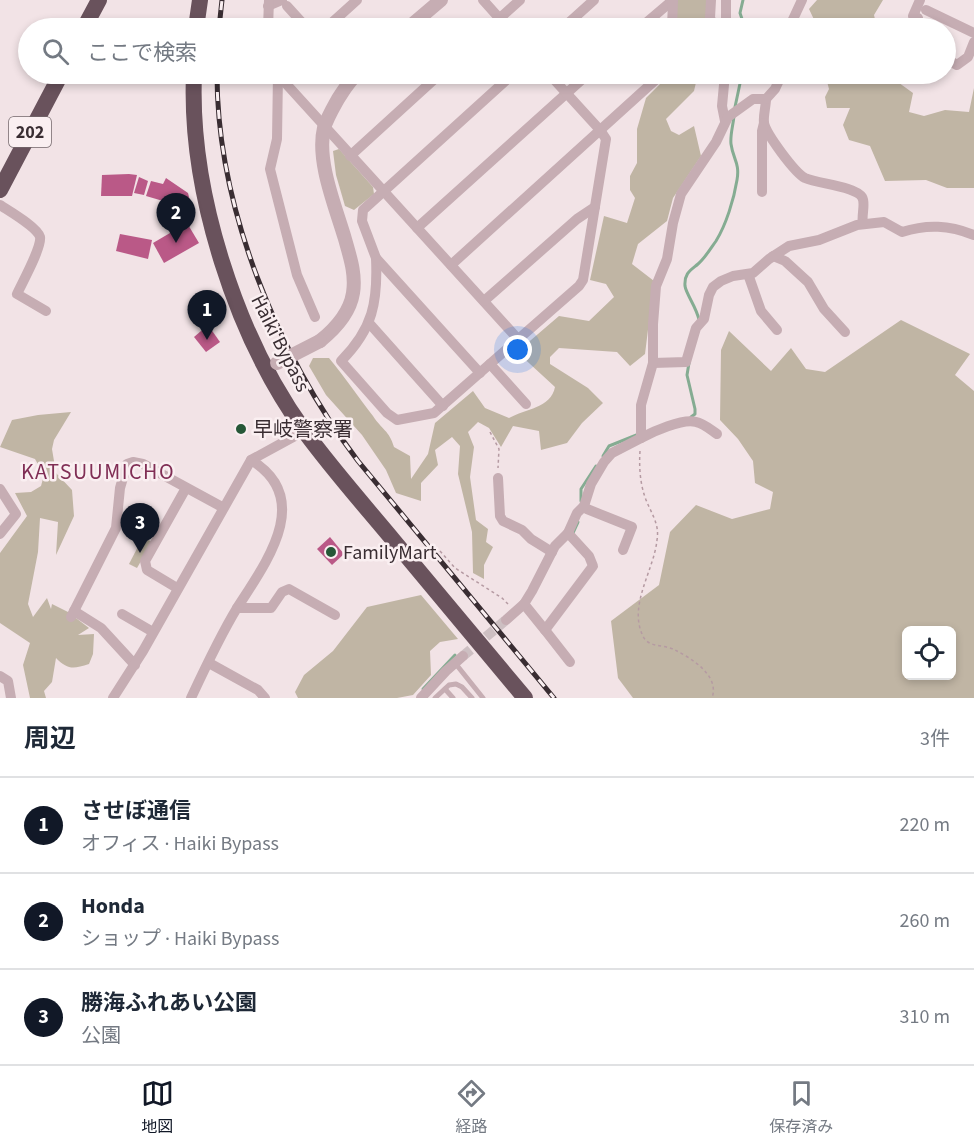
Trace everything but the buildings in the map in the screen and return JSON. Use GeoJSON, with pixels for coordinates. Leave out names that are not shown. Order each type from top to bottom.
{"type":"FeatureCollection","features":[{"type":"Feature","properties":{"kind":"highway"},"geometry":{"type":"LineString","coordinates":[[89,18],[99,0]]}},
{"type":"Feature","properties":{"kind":"highway"},"geometry":{"type":"LineString","coordinates":[[197,18],[200,0]]}},
{"type":"Feature","properties":{"kind":"highway","name":"202"},"geometry":{"type":"LineString","coordinates":[[1,204],[56,84]]}},
{"type":"Feature","properties":{"kind":"highway","name":"Haiki Bypass"},"geometry":{"type":"LineString","coordinates":[[195,84],[202,184],[230,286],[304,431],[525,698]]}},
{"type":"Feature","properties":{"kind":"street"},"geometry":{"type":"LineString","coordinates":[[337,18],[357,0]]}},
{"type":"Feature","properties":{"kind":"street"},"geometry":{"type":"LineString","coordinates":[[420,18],[441,0]]}},
{"type":"Feature","properties":{"kind":"street"},"geometry":{"type":"LineString","coordinates":[[483,0],[499,18]]}},
{"type":"Feature","properties":{"kind":"street"},"geometry":{"type":"LineString","coordinates":[[501,18],[520,0]]}},
{"type":"Feature","properties":{"kind":"street"},"geometry":{"type":"LineString","coordinates":[[574,18],[594,0]]}},
{"type":"Feature","properties":{"kind":"street"},"geometry":{"type":"LineString","coordinates":[[652,18],[673,0]]}},
{"type":"Feature","properties":{"kind":"street"},"geometry":{"type":"LineString","coordinates":[[672,18],[673,0]]}},
{"type":"Feature","properties":{"kind":"street"},"geometry":{"type":"LineString","coordinates":[[710,18],[711,0]]}},
{"type":"Feature","properties":{"kind":"street"},"geometry":{"type":"LineString","coordinates":[[726,0],[726,18]]}},
{"type":"Feature","properties":{"kind":"street"},"geometry":{"type":"LineString","coordinates":[[794,18],[802,0]]}},
{"type":"Feature","properties":{"kind":"street"},"geometry":{"type":"LineString","coordinates":[[918,18],[913,15],[920,0]]}},
{"type":"Feature","properties":{"kind":"street"},"geometry":{"type":"LineString","coordinates":[[268,3],[285,3],[298,18]]}},
{"type":"Feature","properties":{"kind":"street"},"geometry":{"type":"LineString","coordinates":[[926,10],[943,18]]}},
{"type":"Feature","properties":{"kind":"street"},"geometry":{"type":"LineString","coordinates":[[956,24],[974,33]]}},
{"type":"Feature","properties":{"kind":"street"},"geometry":{"type":"LineString","coordinates":[[956,64],[968,57],[974,42]]}},
{"type":"Feature","properties":{"kind":"street"},"geometry":{"type":"LineString","coordinates":[[278,84],[277,139],[270,169],[297,275],[315,317]]}},
{"type":"Feature","properties":{"kind":"street"},"geometry":{"type":"LineString","coordinates":[[286,84],[518,339]]}},
{"type":"Feature","properties":{"kind":"street"},"geometry":{"type":"LineString","coordinates":[[272,366],[321,341],[343,316],[353,295],[354,272],[328,180],[323,149],[324,128],[331,111],[348,84]]}},
{"type":"Feature","properties":{"kind":"street"},"geometry":{"type":"LineString","coordinates":[[350,156],[429,84]]}},
{"type":"Feature","properties":{"kind":"street"},"geometry":{"type":"LineString","coordinates":[[502,84],[363,210],[362,221],[376,258],[377,293],[369,323],[355,347],[341,361],[379,404],[397,420],[434,413],[583,280],[606,139],[558,84]]}},
{"type":"Feature","properties":{"kind":"street"},"geometry":{"type":"LineString","coordinates":[[417,228],[576,84]]}},
{"type":"Feature","properties":{"kind":"street"},"geometry":{"type":"LineString","coordinates":[[451,265],[651,84]]}},
{"type":"Feature","properties":{"kind":"street"},"geometry":{"type":"LineString","coordinates":[[724,84],[722,106],[726,119]]}},
{"type":"Feature","properties":{"kind":"street"},"geometry":{"type":"LineString","coordinates":[[762,192],[762,131],[766,99],[778,84]]}},
{"type":"Feature","properties":{"kind":"street"},"geometry":{"type":"LineString","coordinates":[[641,438],[641,405],[653,363],[656,286],[667,259],[681,194],[716,142],[726,119],[753,99],[766,99]]}},
{"type":"Feature","properties":{"kind":"street"},"geometry":{"type":"LineString","coordinates":[[764,123],[777,148],[799,174],[805,178],[840,186],[861,195],[864,199],[861,214],[863,224]]}},
{"type":"Feature","properties":{"kind":"street"},"geometry":{"type":"LineString","coordinates":[[1,204],[35,230],[40,237],[39,249],[17,294],[46,311]]}},
{"type":"Feature","properties":{"kind":"street"},"geometry":{"type":"LineString","coordinates":[[484,301],[577,219],[596,207]]}},
{"type":"Feature","properties":{"kind":"street"},"geometry":{"type":"LineString","coordinates":[[653,363],[686,362],[713,287],[733,276],[753,273],[789,246],[819,240],[863,224],[889,223],[902,232],[924,226],[936,226],[959,229],[974,235]]}},
{"type":"Feature","properties":{"kind":"street"},"geometry":{"type":"LineString","coordinates":[[773,256],[785,261],[807,282],[824,309],[846,332]]}},
{"type":"Feature","properties":{"kind":"street"},"geometry":{"type":"LineString","coordinates":[[376,258],[480,373]]}},
{"type":"Feature","properties":{"kind":"street"},"geometry":{"type":"LineString","coordinates":[[748,274],[762,311],[777,330]]}},
{"type":"Feature","properties":{"kind":"street"},"geometry":{"type":"LineString","coordinates":[[369,323],[443,406]]}},
{"type":"Feature","properties":{"kind":"street"},"geometry":{"type":"LineString","coordinates":[[490,364],[526,404]]}},
{"type":"Feature","properties":{"kind":"street"},"geometry":{"type":"LineString","coordinates":[[506,620],[524,604],[552,552],[571,536],[591,484],[612,453],[662,428],[692,421],[717,434]]}},
{"type":"Feature","properties":{"kind":"street"},"geometry":{"type":"LineString","coordinates":[[113,698],[135,664],[250,460],[304,431]]}},
{"type":"Feature","properties":{"kind":"street"},"geometry":{"type":"LineString","coordinates":[[191,698],[237,608],[269,558],[281,521],[282,507],[276,486],[257,463],[250,460]]}},
{"type":"Feature","properties":{"kind":"street"},"geometry":{"type":"LineString","coordinates":[[135,664],[102,628],[72,614],[116,528],[120,488],[127,464],[134,462],[143,464],[222,507]]}},
{"type":"Feature","properties":{"kind":"street"},"geometry":{"type":"LineString","coordinates":[[498,478],[500,516],[503,521],[522,530],[531,539],[552,552]]}},
{"type":"Feature","properties":{"kind":"street"},"geometry":{"type":"LineString","coordinates":[[177,588],[147,570],[146,561],[186,488]]}},
{"type":"Feature","properties":{"kind":"street"},"geometry":{"type":"LineString","coordinates":[[0,489],[4,502],[16,514],[0,534]]}},
{"type":"Feature","properties":{"kind":"street"},"geometry":{"type":"LineString","coordinates":[[580,510],[586,509],[632,527],[623,550]]}},
{"type":"Feature","properties":{"kind":"street"},"geometry":{"type":"LineString","coordinates":[[545,630],[592,566],[592,560],[571,536]]}},
{"type":"Feature","properties":{"kind":"street"},"geometry":{"type":"LineString","coordinates":[[237,608],[271,608],[282,592],[289,590],[335,615]]}},
{"type":"Feature","properties":{"kind":"street"},"geometry":{"type":"LineString","coordinates":[[524,604],[570,662]]}},
{"type":"Feature","properties":{"kind":"street"},"geometry":{"type":"LineString","coordinates":[[122,614],[153,632]]}},
{"type":"Feature","properties":{"kind":"street"},"geometry":{"type":"LineString","coordinates":[[421,698],[459,660]]}},
{"type":"Feature","properties":{"kind":"street"},"geometry":{"type":"LineString","coordinates":[[209,663],[258,690],[265,698]]}},
{"type":"Feature","properties":{"kind":"street"},"geometry":{"type":"LineString","coordinates":[[0,676],[8,681],[10,698]]}},
{"type":"Feature","properties":{"kind":"lane"},"geometry":{"type":"LineString","coordinates":[[459,660],[483,698]]}},
{"type":"Feature","properties":{"kind":"lane"},"geometry":{"type":"LineString","coordinates":[[435,698],[449,685],[456,684],[472,698]]}},
{"type":"Feature","properties":{"kind":"lane"},"geometry":{"type":"LineString","coordinates":[[445,689],[453,698]]}},
{"type":"Feature","properties":{"kind":"path"},"geometry":{"type":"LineString","coordinates":[[490,432],[499,449],[498,478]]}},
{"type":"Feature","properties":{"kind":"path"},"geometry":{"type":"LineString","coordinates":[[641,438],[641,483],[657,527],[658,538],[639,605],[639,624],[645,640],[654,645],[673,649],[703,668],[714,684],[715,690],[712,698]]}},
{"type":"Feature","properties":{"kind":"path"},"geometry":{"type":"LineString","coordinates":[[440,551],[455,568],[502,598],[515,612]]}},
{"type":"Feature","properties":{"kind":"shaded area"},"geometry":{"type":"Polygon","coordinates":[[[676,0],[707,0],[706,18],[677,18],[676,0]]]}},
{"type":"Feature","properties":{"kind":"shaded area"},"geometry":{"type":"Polygon","coordinates":[[[817,0],[883,0],[874,15],[875,18],[813,18],[809,9],[817,0]]]}},
{"type":"Feature","properties":{"kind":"shaded area"},"geometry":{"type":"Polygon","coordinates":[[[660,84],[696,84],[694,91],[666,119],[671,131],[679,135],[694,126],[701,156],[673,198],[667,221],[638,244],[632,264],[654,281],[645,354],[630,366],[617,352],[559,348],[550,357],[550,364],[588,388],[603,403],[582,423],[567,443],[541,450],[539,431],[513,426],[501,447],[489,428],[478,422],[468,432],[474,447],[470,477],[476,520],[488,529],[486,542],[493,547],[484,565],[484,579],[473,573],[472,532],[458,474],[460,446],[452,437],[435,450],[438,465],[421,483],[421,501],[396,493],[386,470],[362,435],[326,395],[309,366],[313,358],[329,358],[376,421],[388,433],[394,447],[410,456],[411,479],[428,454],[435,423],[473,391],[485,408],[509,418],[543,404],[553,394],[555,387],[517,352],[559,316],[589,321],[614,297],[606,284],[590,280],[604,216],[627,223],[635,198],[630,190],[630,176],[637,163],[637,129],[646,98],[660,84]]]}},
{"type":"Feature","properties":{"kind":"shaded area"},"geometry":{"type":"Polygon","coordinates":[[[828,84],[901,84],[913,93],[909,112],[924,116],[945,110],[969,112],[974,88],[974,188],[947,188],[926,180],[885,181],[870,146],[849,140],[843,125],[850,108],[827,108],[825,97],[829,89],[828,84]]]}},
{"type":"Feature","properties":{"kind":"shaded area"},"geometry":{"type":"Polygon","coordinates":[[[339,149],[373,187],[374,194],[354,210],[345,206],[336,175],[333,151],[339,149]]]}},
{"type":"Feature","properties":{"kind":"shaded area"},"geometry":{"type":"Polygon","coordinates":[[[901,320],[970,354],[955,375],[974,391],[974,698],[633,698],[618,678],[611,621],[659,585],[670,532],[696,505],[732,519],[770,509],[773,492],[755,483],[753,461],[738,439],[720,420],[721,350],[729,331],[771,371],[791,348],[806,369],[825,372],[901,320]]]}},
{"type":"Feature","properties":{"kind":"shaded area"},"geometry":{"type":"Polygon","coordinates":[[[71,412],[54,440],[52,449],[56,473],[72,490],[74,516],[56,555],[58,522],[40,518],[38,552],[28,604],[33,617],[47,598],[51,609],[52,604],[68,612],[89,628],[78,635],[94,634],[93,654],[89,664],[75,667],[64,665],[56,658],[52,682],[44,691],[46,698],[30,698],[23,665],[30,643],[0,623],[0,553],[27,516],[15,493],[31,492],[41,486],[44,475],[35,459],[0,447],[12,420],[71,412]]]}},
{"type":"Feature","properties":{"kind":"shaded area"},"geometry":{"type":"Polygon","coordinates":[[[143,537],[152,542],[137,568],[129,564],[143,537]]]}},
{"type":"Feature","properties":{"kind":"shaded area"},"geometry":{"type":"Polygon","coordinates":[[[421,595],[458,639],[440,642],[430,651],[431,675],[413,695],[397,698],[298,698],[295,692],[304,675],[333,651],[367,607],[421,595]]]}},
{"type":"Feature","properties":{"kind":"waterway"},"geometry":{"type":"LineString","coordinates":[[742,18],[740,13],[743,0]]}},
{"type":"Feature","properties":{"kind":"waterway"},"geometry":{"type":"LineString","coordinates":[[735,107],[740,84]]}},
{"type":"Feature","properties":{"kind":"waterway"},"geometry":{"type":"LineString","coordinates":[[699,320],[685,282],[689,272],[703,259],[716,241],[732,203],[738,174],[731,144],[734,116]]}},
{"type":"Feature","properties":{"kind":"waterway"},"geometry":{"type":"LineString","coordinates":[[689,363],[687,375],[695,409],[695,414],[691,417]]}},
{"type":"Feature","properties":{"kind":"waterway"},"geometry":{"type":"LineString","coordinates":[[603,456],[609,446],[639,434]]}},
{"type":"Feature","properties":{"kind":"waterway"},"geometry":{"type":"LineString","coordinates":[[581,501],[581,489],[596,466]]}},
{"type":"Feature","properties":{"kind":"waterway"},"geometry":{"type":"LineString","coordinates":[[572,535],[578,522]]}},
{"type":"Feature","properties":{"kind":"waterway"},"geometry":{"type":"LineString","coordinates":[[423,689],[455,655]]}},
{"type":"Feature","properties":{"kind":"tunnel"},"geometry":{"type":"LineString","coordinates":[[463,656],[506,620]]}},
{"type":"Feature","properties":{"kind":"railway"},"geometry":{"type":"LineString","coordinates":[[220,18],[222,0]]}},
{"type":"Feature","properties":{"kind":"railway"},"geometry":{"type":"LineString","coordinates":[[218,84],[220,125],[228,176],[241,227],[278,327],[302,375],[358,461],[554,698]]}},
{"type":"Feature","properties":{"kind":"place","name":"Honda"},"geometry":{"type":"Point","coordinates":[176,243]}},
{"type":"Feature","properties":{"kind":"place","name":"させぼ通信"},"geometry":{"type":"Point","coordinates":[207,340]}},
{"type":"Feature","properties":{"kind":"place","name":"早岐警察署"},"geometry":{"type":"Point","coordinates":[241,429]}},
{"type":"Feature","properties":{"kind":"place","name":"FamilyMart"},"geometry":{"type":"Point","coordinates":[331,552]}},
{"type":"Feature","properties":{"kind":"place","name":"勝海ふれあい公園"},"geometry":{"type":"Point","coordinates":[140,553]}},
{"type":"Feature","properties":{"kind":"district","name":"KATSUUMICHO"},"geometry":{"type":"Point","coordinates":[98,471]}}]}
